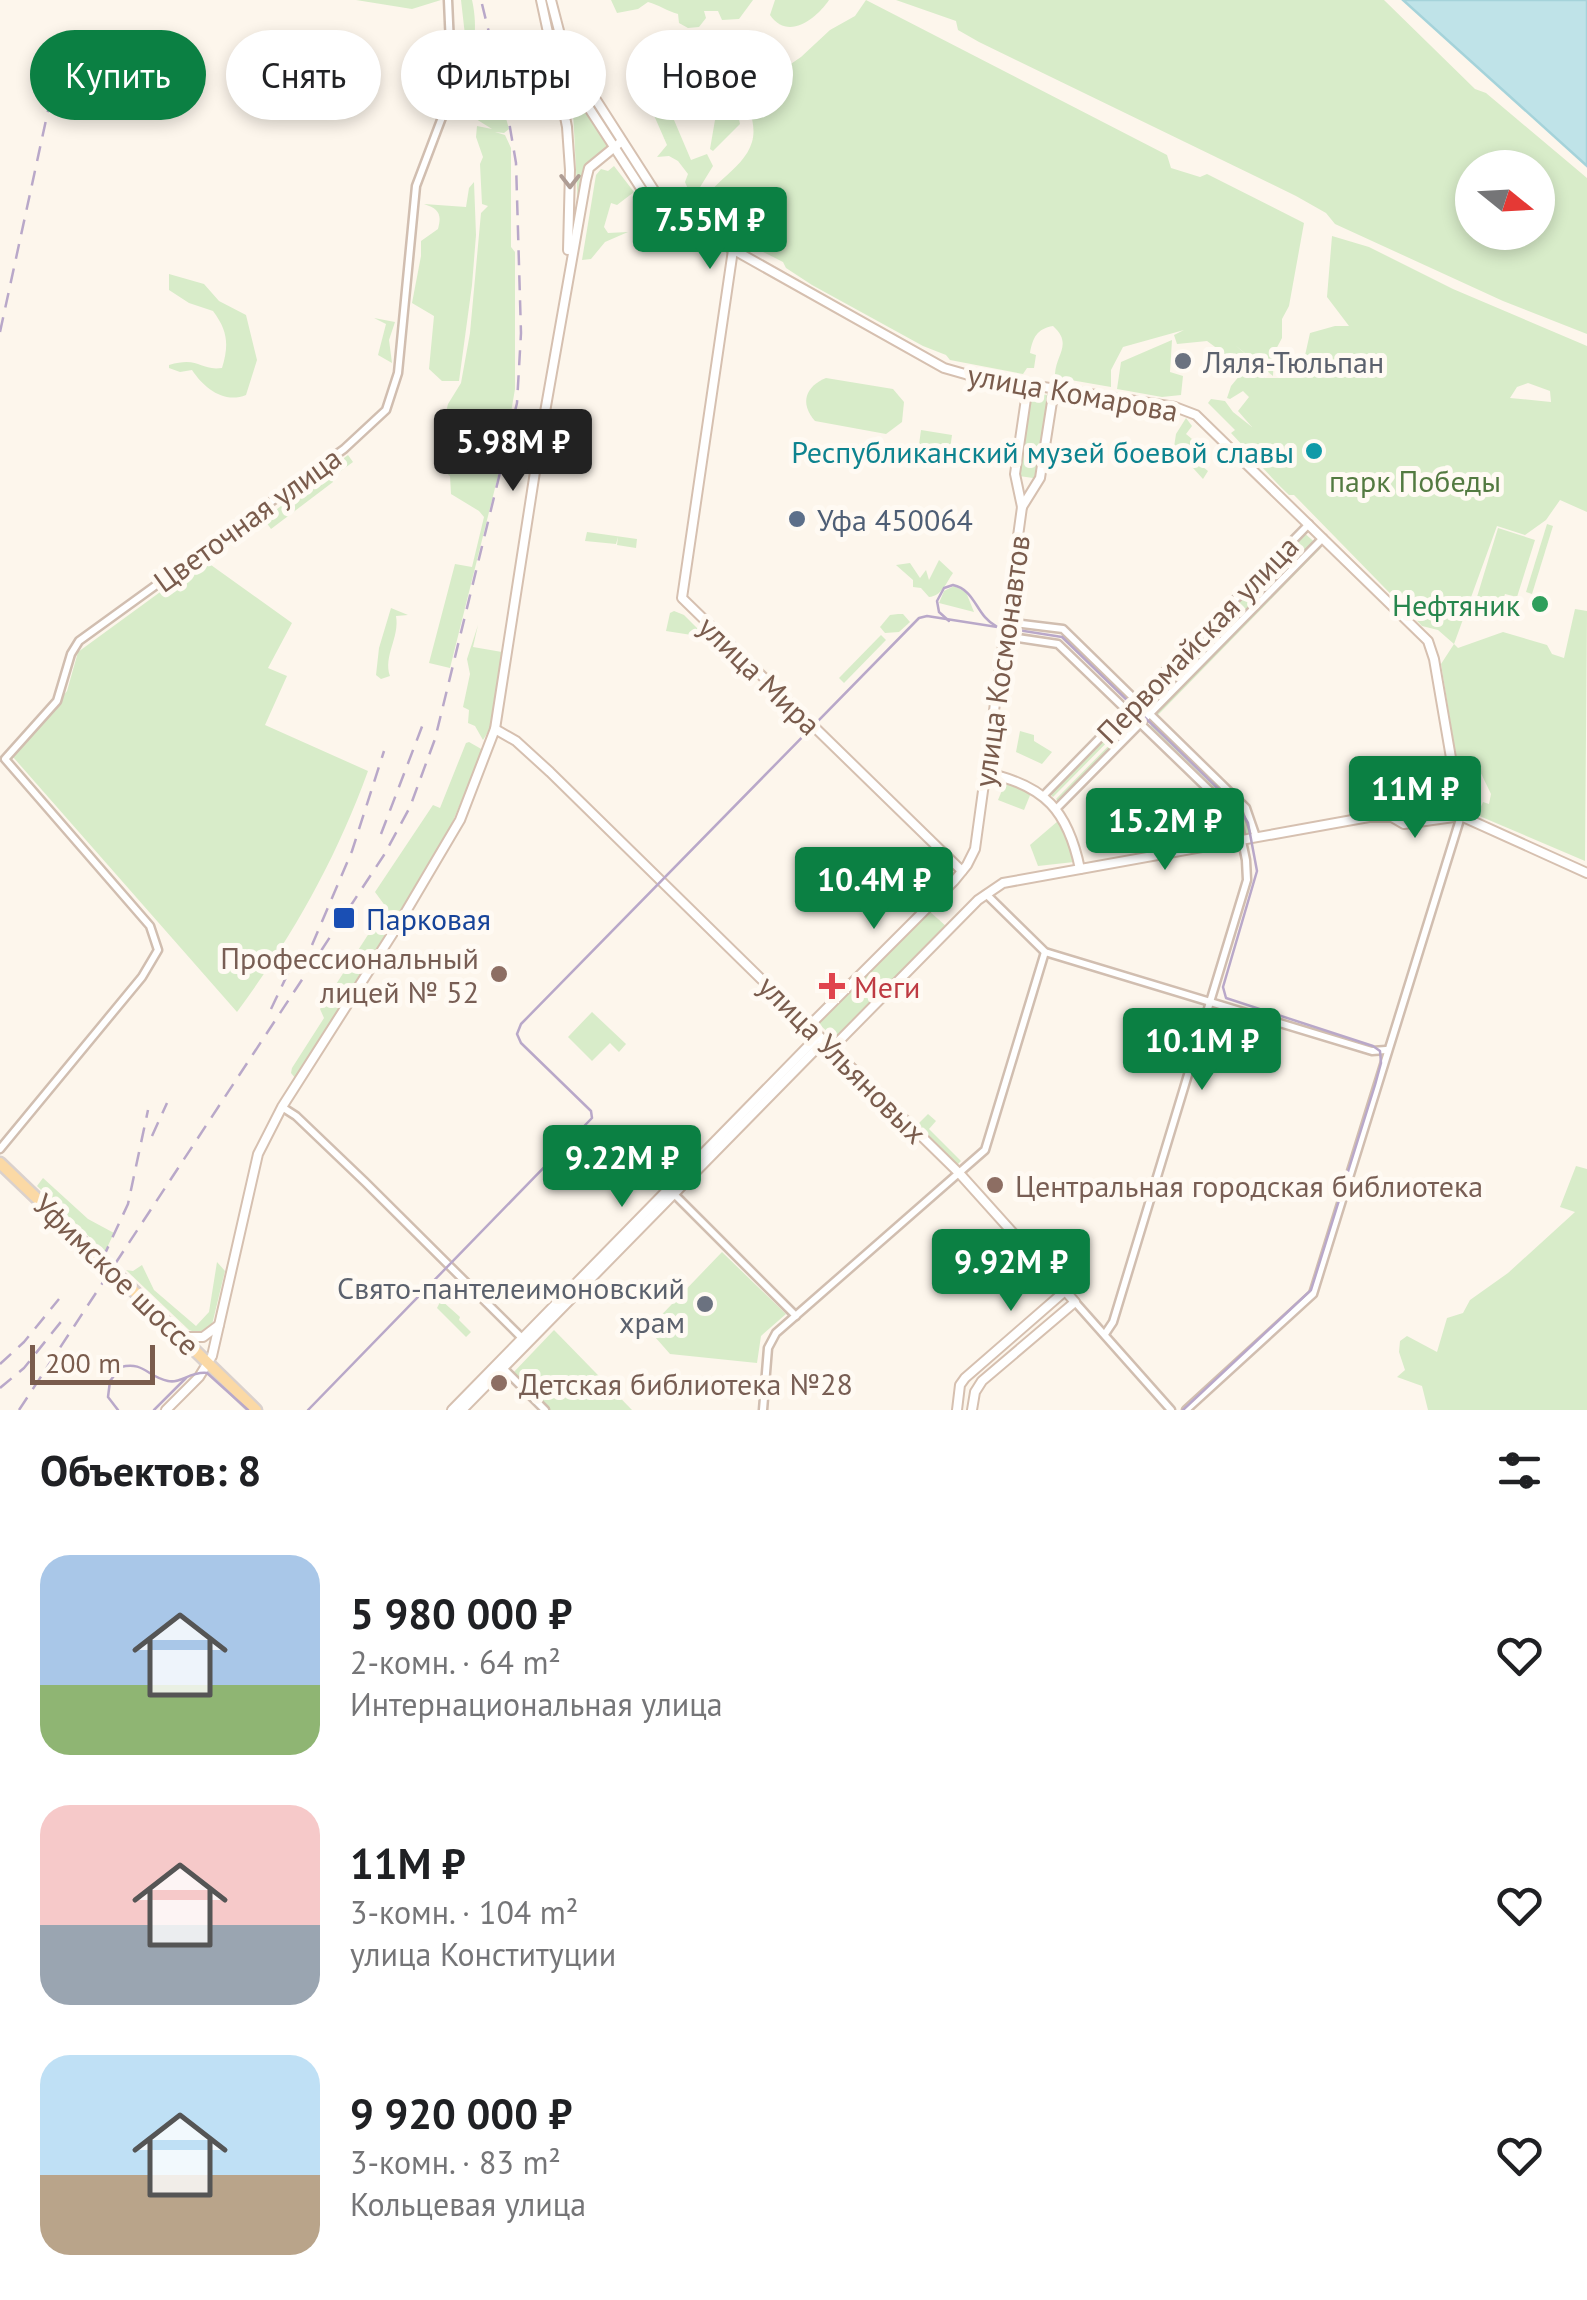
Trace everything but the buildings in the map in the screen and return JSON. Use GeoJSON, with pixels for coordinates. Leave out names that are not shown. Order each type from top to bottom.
{"type":"FeatureCollection","features":[{"type":"Feature","properties":{"kind":"main road"},"geometry":{"type":"LineString","coordinates":[[540,0],[547,30]]}},
{"type":"Feature","properties":{"kind":"main road"},"geometry":{"type":"LineString","coordinates":[[551,0],[558,30]]}},
{"type":"Feature","properties":{"kind":"main road"},"geometry":{"type":"LineString","coordinates":[[564,120],[570,170],[569,265]]}},
{"type":"Feature","properties":{"kind":"main road"},"geometry":{"type":"LineString","coordinates":[[601,120],[618,144]]}},
{"type":"Feature","properties":{"kind":"main road"},"geometry":{"type":"LineString","coordinates":[[605,120],[618,144]]}},
{"type":"Feature","properties":{"kind":"main road"},"geometry":{"type":"LineString","coordinates":[[166,1410],[209,1364],[258,1154],[282,1107],[460,820],[495,729],[569,265],[590,168],[618,144]]}},
{"type":"Feature","properties":{"kind":"main road","name":"улица Комарова"},"geometry":{"type":"LineString","coordinates":[[618,144],[668,213],[944,368],[1196,414],[1431,647],[1460,816]]}},
{"type":"Feature","properties":{"kind":"main road","name":"улица Мира"},"geometry":{"type":"LineString","coordinates":[[733,250],[682,598],[962,871]]}},
{"type":"Feature","properties":{"kind":"main road","name":"улица Космонавтов"},"geometry":{"type":"LineString","coordinates":[[962,871],[974,849],[986,773],[1022,506],[1015,474],[1028,385]]}},
{"type":"Feature","properties":{"kind":"main road","name":"улица Космонавтов"},"geometry":{"type":"LineString","coordinates":[[1022,506],[1040,478],[1054,389]]}},
{"type":"Feature","properties":{"kind":"main road","name":"улица Ульяновых"},"geometry":{"type":"LineString","coordinates":[[495,729],[516,741],[550,772],[810,1021],[822,1039]]}},
{"type":"Feature","properties":{"kind":"main road"},"geometry":{"type":"LineString","coordinates":[[986,773],[1010,778],[1043,796],[1056,809],[1074,840],[1080,869]]}},
{"type":"Feature","properties":{"kind":"main road"},"geometry":{"type":"LineString","coordinates":[[1369,817],[1400,798],[1456,790]]}},
{"type":"Feature","properties":{"kind":"main road"},"geometry":{"type":"LineString","coordinates":[[452,1410],[822,1039],[836,1047],[986,894],[1003,883],[1369,817],[1392,818],[1404,824],[1460,816],[1587,873]]}},
{"type":"Feature","properties":{"kind":"main road"},"geometry":{"type":"LineString","coordinates":[[810,1021],[962,871]]}},
{"type":"Feature","properties":{"kind":"main road","name":"улица Ульяновых"},"geometry":{"type":"LineString","coordinates":[[836,1047],[960,1174],[1075,1302]]}},
{"type":"Feature","properties":{"kind":"main road","name":"Уфимское шоссе"},"geometry":{"type":"LineString","coordinates":[[0,1166],[256,1410]]}},
{"type":"Feature","properties":{"kind":"main road"},"geometry":{"type":"LineString","coordinates":[[957,1410],[960,1384],[1065,1291]]}},
{"type":"Feature","properties":{"kind":"main road"},"geometry":{"type":"LineString","coordinates":[[972,1410],[982,1381],[1075,1302]]}},
{"type":"Feature","properties":{"kind":"main road"},"geometry":{"type":"LineString","coordinates":[[180,1337],[203,1337],[218,1325]]}},
{"type":"Feature","properties":{"kind":"main road"},"geometry":{"type":"LineString","coordinates":[[462,1410],[500,1366]]}},
{"type":"Feature","properties":{"kind":"main road"},"geometry":{"type":"LineString","coordinates":[[972,1372],[982,1381]]}},
{"type":"Feature","properties":{"kind":"street","name":"Цветочная улица"},"geometry":{"type":"LineString","coordinates":[[0,1149],[142,977],[158,950],[150,926],[5,759],[57,701],[70,654],[80,641],[332,458],[386,410],[398,374],[416,186],[452,92],[448,0]]}},
{"type":"Feature","properties":{"kind":"street","name":"Первомайская улица"},"geometry":{"type":"LineString","coordinates":[[1043,796],[1309,524]]}},
{"type":"Feature","properties":{"kind":"street","name":"Первомайская улица"},"geometry":{"type":"LineString","coordinates":[[1056,809],[1323,538]]}},
{"type":"Feature","properties":{"kind":"street"},"geometry":{"type":"LineString","coordinates":[[1006,622],[1063,629],[1246,808],[1256,837]]}},
{"type":"Feature","properties":{"kind":"street"},"geometry":{"type":"LineString","coordinates":[[1004,636],[1058,644],[1237,817],[1242,840],[1246,880],[1114,1322],[1104,1334]]}},
{"type":"Feature","properties":{"kind":"street"},"geometry":{"type":"LineString","coordinates":[[1186,1410],[1314,1294],[1460,816]]}},
{"type":"Feature","properties":{"kind":"street"},"geometry":{"type":"LineString","coordinates":[[986,894],[1045,952],[1372,1051],[1386,1050]]}},
{"type":"Feature","properties":{"kind":"street"},"geometry":{"type":"LineString","coordinates":[[763,1410],[768,1348],[776,1332],[986,1150],[1045,952]]}},
{"type":"Feature","properties":{"kind":"street"},"geometry":{"type":"LineString","coordinates":[[282,1107],[367,1183],[525,1341]]}},
{"type":"Feature","properties":{"kind":"street"},"geometry":{"type":"LineString","coordinates":[[672,1191],[796,1316]]}},
{"type":"Feature","properties":{"kind":"street","name":"улица Ульяновых"},"geometry":{"type":"LineString","coordinates":[[1075,1302],[1171,1410]]}},
{"type":"Feature","properties":{"kind":"street"},"geometry":{"type":"LineString","coordinates":[[500,1366],[545,1410]]}},
{"type":"Feature","properties":{"kind":"green space"},"geometry":{"type":"Polygon","coordinates":[[[356,0],[441,0],[412,9],[356,0]]]}},
{"type":"Feature","properties":{"kind":"green space"},"geometry":{"type":"Polygon","coordinates":[[[461,0],[472,0],[475,30],[464,30],[461,0]]]}},
{"type":"Feature","properties":{"kind":"green space"},"geometry":{"type":"Polygon","coordinates":[[[611,0],[753,0],[739,19],[722,20],[718,11],[704,11],[706,18],[699,27],[688,28],[679,23],[678,14],[652,3],[617,13],[611,0]]]}},
{"type":"Feature","properties":{"kind":"green space"},"geometry":{"type":"Polygon","coordinates":[[[775,0],[829,0],[809,20],[793,27],[777,23],[770,15],[775,0]]]}},
{"type":"Feature","properties":{"kind":"green space","name":"парк Победы"},"geometry":{"type":"Polygon","coordinates":[[[866,0],[1167,155],[1171,168],[1200,177],[1207,174],[1304,223],[1289,306],[1282,319],[1282,338],[1274,353],[1273,376],[1235,345],[1265,378],[1300,378],[1310,333],[1349,326],[1327,297],[1332,236],[1369,247],[1453,289],[1587,346],[1587,512],[1560,500],[1546,520],[1525,535],[1497,526],[1454,644],[1438,630],[1422,626],[1231,433],[1235,430],[1208,403],[1211,399],[1225,401],[1252,427],[1238,411],[1249,397],[1243,391],[1227,398],[1245,369],[1207,341],[1177,344],[1174,335],[1184,330],[1123,347],[1111,370],[1111,387],[1055,374],[1063,344],[1053,326],[1034,338],[1030,353],[1036,355],[1034,368],[1027,368],[1023,374],[950,360],[812,285],[783,262],[698,219],[706,197],[747,153],[753,136],[752,120],[793,120],[793,62],[830,30],[855,16],[866,0]],[[1528,383],[1517,387],[1510,398],[1551,402],[1550,391],[1528,383]]]}},
{"type":"Feature","properties":{"kind":"green space"},"geometry":{"type":"Polygon","coordinates":[[[896,0],[1384,0],[1475,89],[1486,93],[1554,150],[1455,150],[1455,250],[1555,250],[1555,151],[1587,178],[1587,334],[1503,301],[1335,224],[1326,213],[1296,196],[958,30],[956,21],[896,0]]]}},
{"type":"Feature","properties":{"kind":"green space"},"geometry":{"type":"Polygon","coordinates":[[[478,120],[506,120],[509,129],[495,132],[505,135],[511,148],[515,389],[505,448],[450,668],[429,663],[455,564],[472,567],[484,517],[451,494],[450,476],[434,463],[448,404],[461,383],[470,333],[481,213],[488,206],[482,204],[483,157],[476,137],[477,126],[492,129],[478,120]]]}},
{"type":"Feature","properties":{"kind":"green space"},"geometry":{"type":"Polygon","coordinates":[[[573,120],[592,120],[609,145],[586,167],[578,208],[573,120]]]}},
{"type":"Feature","properties":{"kind":"green space"},"geometry":{"type":"Polygon","coordinates":[[[656,120],[674,120],[691,160],[707,154],[713,166],[686,210],[681,209],[691,196],[685,182],[688,174],[669,156],[657,157],[667,145],[656,120]]]}},
{"type":"Feature","properties":{"kind":"green space"},"geometry":{"type":"Polygon","coordinates":[[[715,120],[739,120],[740,124],[713,151],[710,149],[715,120]]]}},
{"type":"Feature","properties":{"kind":"green space"},"geometry":{"type":"Polygon","coordinates":[[[614,166],[634,192],[617,205],[611,203],[604,227],[608,233],[628,232],[605,242],[591,259],[582,260],[596,175],[601,169],[608,171],[614,166]]]}},
{"type":"Feature","properties":{"kind":"green space"},"geometry":{"type":"Polygon","coordinates":[[[474,182],[476,235],[459,381],[442,381],[429,369],[434,316],[412,303],[421,241],[439,224],[438,213],[424,204],[466,207],[474,182]]]}},
{"type":"Feature","properties":{"kind":"green space"},"geometry":{"type":"Polygon","coordinates":[[[169,274],[204,284],[219,301],[246,315],[257,360],[246,395],[222,396],[202,383],[192,370],[180,372],[169,368],[187,362],[222,368],[226,345],[222,325],[213,311],[189,303],[169,290],[169,274]]]}},
{"type":"Feature","properties":{"kind":"green space"},"geometry":{"type":"Polygon","coordinates":[[[374,318],[395,322],[389,340],[392,363],[378,355],[386,324],[374,318]]]}},
{"type":"Feature","properties":{"kind":"green space"},"geometry":{"type":"Polygon","coordinates":[[[1172,340],[1170,372],[1183,376],[1181,395],[1162,397],[1117,389],[1121,362],[1172,340]]]}},
{"type":"Feature","properties":{"kind":"green space"},"geometry":{"type":"Polygon","coordinates":[[[826,378],[893,389],[904,402],[902,422],[886,434],[815,421],[807,408],[807,396],[826,378]]]}},
{"type":"Feature","properties":{"kind":"green space"},"geometry":{"type":"Polygon","coordinates":[[[1027,392],[1054,396],[1040,479],[1019,476],[1027,392]]]}},
{"type":"Feature","properties":{"kind":"green space"},"geometry":{"type":"Polygon","coordinates":[[[1186,418],[1192,426],[1186,434],[1199,454],[1199,464],[1208,471],[1203,479],[1174,447],[1176,434],[1186,418]]]}},
{"type":"Feature","properties":{"kind":"green space"},"geometry":{"type":"Polygon","coordinates":[[[921,430],[952,435],[949,457],[918,452],[921,430]]]}},
{"type":"Feature","properties":{"kind":"green space"},"geometry":{"type":"Polygon","coordinates":[[[348,455],[353,462],[331,478],[333,482],[271,529],[264,519],[348,455]]]}},
{"type":"Feature","properties":{"kind":"green space"},"geometry":{"type":"Polygon","coordinates":[[[1547,524],[1553,526],[1532,594],[1526,592],[1547,524]]]}},
{"type":"Feature","properties":{"kind":"green space"},"geometry":{"type":"Polygon","coordinates":[[[1498,528],[1535,540],[1517,597],[1505,594],[1497,617],[1473,610],[1498,528]]]}},
{"type":"Feature","properties":{"kind":"green space"},"geometry":{"type":"Polygon","coordinates":[[[1300,529],[1321,548],[1156,717],[1134,695],[1300,529]]]}},
{"type":"Feature","properties":{"kind":"green space"},"geometry":{"type":"Polygon","coordinates":[[[587,532],[637,539],[636,548],[617,545],[618,537],[616,544],[585,541],[587,532]]]}},
{"type":"Feature","properties":{"kind":"green space"},"geometry":{"type":"Polygon","coordinates":[[[204,560],[292,623],[268,668],[287,676],[265,725],[368,771],[312,896],[237,1012],[13,757],[67,691],[78,652],[204,560]]]}},
{"type":"Feature","properties":{"kind":"green space"},"geometry":{"type":"Polygon","coordinates":[[[939,560],[953,573],[940,592],[929,597],[921,588],[913,587],[913,580],[896,565],[910,563],[920,578],[926,570],[929,580],[939,560]]]}},
{"type":"Feature","properties":{"kind":"green space"},"geometry":{"type":"Polygon","coordinates":[[[954,586],[966,592],[974,612],[939,603],[944,591],[954,586]]]}},
{"type":"Feature","properties":{"kind":"green space"},"geometry":{"type":"Polygon","coordinates":[[[391,608],[408,615],[396,616],[390,676],[381,679],[376,675],[379,648],[391,608]]]}},
{"type":"Feature","properties":{"kind":"green space"},"geometry":{"type":"Polygon","coordinates":[[[1575,609],[1587,611],[1585,861],[1477,815],[1483,802],[1489,804],[1491,794],[1476,763],[1463,763],[1456,756],[1441,664],[1454,644],[1458,648],[1503,632],[1547,645],[1552,654],[1564,658],[1575,609]]]}},
{"type":"Feature","properties":{"kind":"green space"},"geometry":{"type":"Polygon","coordinates":[[[674,611],[698,629],[698,636],[666,631],[674,611]]]}},
{"type":"Feature","properties":{"kind":"green space"},"geometry":{"type":"Polygon","coordinates":[[[903,614],[910,622],[899,632],[885,633],[880,627],[890,615],[903,614]]]}},
{"type":"Feature","properties":{"kind":"green space"},"geometry":{"type":"Polygon","coordinates":[[[478,625],[473,647],[502,652],[495,710],[483,740],[475,726],[468,723],[469,710],[463,707],[470,674],[467,659],[478,625]]]}},
{"type":"Feature","properties":{"kind":"green space"},"geometry":{"type":"Polygon","coordinates":[[[881,635],[886,640],[844,683],[839,678],[881,635]]]}},
{"type":"Feature","properties":{"kind":"green space"},"geometry":{"type":"Polygon","coordinates":[[[1124,719],[1127,722],[1053,797],[1049,793],[1124,719]]]}},
{"type":"Feature","properties":{"kind":"green space"},"geometry":{"type":"Polygon","coordinates":[[[1154,722],[1245,811],[1252,833],[1243,833],[1238,817],[1148,728],[1154,722]]]}},
{"type":"Feature","properties":{"kind":"green space"},"geometry":{"type":"Polygon","coordinates":[[[1130,724],[1133,728],[1059,802],[1056,799],[1130,724]]]}},
{"type":"Feature","properties":{"kind":"green space"},"geometry":{"type":"Polygon","coordinates":[[[1020,731],[1034,735],[1034,741],[1052,752],[1042,764],[1016,752],[1020,731]]]}},
{"type":"Feature","properties":{"kind":"green space"},"geometry":{"type":"Polygon","coordinates":[[[469,742],[483,750],[447,835],[296,1079],[292,1068],[324,1018],[320,1009],[386,907],[375,892],[433,805],[440,808],[469,742]]]}},
{"type":"Feature","properties":{"kind":"green space"},"geometry":{"type":"Polygon","coordinates":[[[1005,783],[1031,793],[1024,810],[998,800],[1005,783]]]}},
{"type":"Feature","properties":{"kind":"green space"},"geometry":{"type":"Polygon","coordinates":[[[1446,797],[1452,809],[1448,813],[1406,821],[1399,817],[1398,809],[1403,803],[1446,797]]]}},
{"type":"Feature","properties":{"kind":"green space"},"geometry":{"type":"Polygon","coordinates":[[[1058,821],[1070,840],[1074,862],[1038,866],[1030,845],[1058,821]]]}},
{"type":"Feature","properties":{"kind":"green space"},"geometry":{"type":"Polygon","coordinates":[[[927,909],[948,928],[836,1040],[818,1023],[927,909]]]}},
{"type":"Feature","properties":{"kind":"green space"},"geometry":{"type":"Polygon","coordinates":[[[592,1012],[626,1044],[619,1052],[610,1043],[592,1061],[568,1037],[592,1012]]]}},
{"type":"Feature","properties":{"kind":"green space"},"geometry":{"type":"Polygon","coordinates":[[[928,1114],[936,1121],[929,1129],[961,1161],[957,1165],[917,1125],[928,1114]]]}},
{"type":"Feature","properties":{"kind":"green space"},"geometry":{"type":"Polygon","coordinates":[[[1576,1166],[1587,1169],[1587,1410],[1428,1410],[1422,1386],[1397,1377],[1405,1370],[1400,1341],[1407,1336],[1437,1352],[1447,1318],[1463,1313],[1470,1300],[1508,1273],[1575,1212],[1560,1207],[1576,1166]]]}},
{"type":"Feature","properties":{"kind":"green space"},"geometry":{"type":"Polygon","coordinates":[[[43,1178],[88,1219],[114,1233],[105,1252],[37,1186],[43,1178]]]}},
{"type":"Feature","properties":{"kind":"green space"},"geometry":{"type":"Polygon","coordinates":[[[722,1252],[786,1314],[761,1336],[757,1363],[670,1354],[648,1329],[722,1252]]]}},
{"type":"Feature","properties":{"kind":"green space"},"geometry":{"type":"Polygon","coordinates":[[[217,1262],[225,1271],[211,1329],[198,1333],[189,1330],[126,1270],[133,1271],[142,1265],[154,1290],[196,1326],[209,1312],[217,1262]]]}},
{"type":"Feature","properties":{"kind":"green space"},"geometry":{"type":"Polygon","coordinates":[[[441,1300],[471,1332],[466,1337],[437,1308],[441,1300]]]}},
{"type":"Feature","properties":{"kind":"green space"},"geometry":{"type":"Polygon","coordinates":[[[554,1330],[632,1410],[550,1410],[512,1374],[554,1330]]]}},
{"type":"Feature","properties":{"kind":"water"},"geometry":{"type":"Polygon","coordinates":[[[1403,0],[1587,0],[1587,166],[1403,0]]]}},
{"type":"Feature","properties":{"kind":"tram line"},"geometry":{"type":"LineString","coordinates":[[949,621],[939,612],[937,601],[944,588],[953,585],[967,592],[996,626]]}},
{"type":"Feature","properties":{"kind":"tram line"},"geometry":{"type":"LineString","coordinates":[[308,1410],[592,1118],[591,1111],[521,1043],[517,1034],[521,1024],[919,618],[927,616],[1062,637],[1241,811],[1248,823],[1257,871],[1223,987],[1226,998],[1380,1051],[1375,1085],[1311,1290],[1183,1410]]}},
{"type":"Feature","properties":{"kind":"tram line"},"geometry":{"type":"LineString","coordinates":[[118,1410],[108,1397],[110,1381],[121,1367],[129,1366],[168,1381],[207,1373],[248,1410]]}},
{"type":"Feature","properties":{"kind":"tram line"},"geometry":{"type":"LineString","coordinates":[[154,1410],[186,1378]]}},
{"type":"Feature","properties":{"kind":"railway"},"geometry":{"type":"LineString","coordinates":[[19,1410],[384,855],[410,807],[435,739],[517,403],[521,333],[516,163],[481,0]]}},
{"type":"Feature","properties":{"kind":"railway"},"geometry":{"type":"LineString","coordinates":[[0,332],[46,120]]}},
{"type":"Feature","properties":{"kind":"railway"},"geometry":{"type":"LineString","coordinates":[[381,834],[423,724]]}},
{"type":"Feature","properties":{"kind":"railway"},"geometry":{"type":"LineString","coordinates":[[312,945],[352,851],[384,751]]}},
{"type":"Feature","properties":{"kind":"railway"},"geometry":{"type":"LineString","coordinates":[[271,1009],[299,950]]}},
{"type":"Feature","properties":{"kind":"railway"},"geometry":{"type":"LineString","coordinates":[[152,1136],[167,1103]]}},
{"type":"Feature","properties":{"kind":"railway"},"geometry":{"type":"LineString","coordinates":[[102,1260],[128,1204],[148,1110]]}},
{"type":"Feature","properties":{"kind":"railway"},"geometry":{"type":"LineString","coordinates":[[0,1364],[59,1299]]}},
{"type":"Feature","properties":{"kind":"railway"},"geometry":{"type":"LineString","coordinates":[[0,1388],[24,1368],[64,1318]]}},
{"type":"Feature","properties":{"kind":"place","name":"Ляля-Тюльпан"},"geometry":{"type":"Point","coordinates":[1183,361]}},
{"type":"Feature","properties":{"kind":"place","name":"Республиканский музей боевой славы"},"geometry":{"type":"Point","coordinates":[1314,451]}},
{"type":"Feature","properties":{"kind":"place","name":"Уфа 450064"},"geometry":{"type":"Point","coordinates":[797,519]}},
{"type":"Feature","properties":{"kind":"place","name":"Нефтяник"},"geometry":{"type":"Point","coordinates":[1540,604]}},
{"type":"Feature","properties":{"kind":"place","name":"Парковая"},"geometry":{"type":"Point","coordinates":[344,918]}},
{"type":"Feature","properties":{"kind":"place","name":"Профессиональный лицей № 52"},"geometry":{"type":"Point","coordinates":[499,974]}},
{"type":"Feature","properties":{"kind":"place","name":"Меги"},"geometry":{"type":"Point","coordinates":[832,986]}},
{"type":"Feature","properties":{"kind":"place","name":"Центральная городская библиотека"},"geometry":{"type":"Point","coordinates":[995,1185]}},
{"type":"Feature","properties":{"kind":"place","name":"Свято-пантелеимоновский храм"},"geometry":{"type":"Point","coordinates":[705,1304]}},
{"type":"Feature","properties":{"kind":"place","name":"Детская библиотека №28"},"geometry":{"type":"Point","coordinates":[499,1383]}}]}
